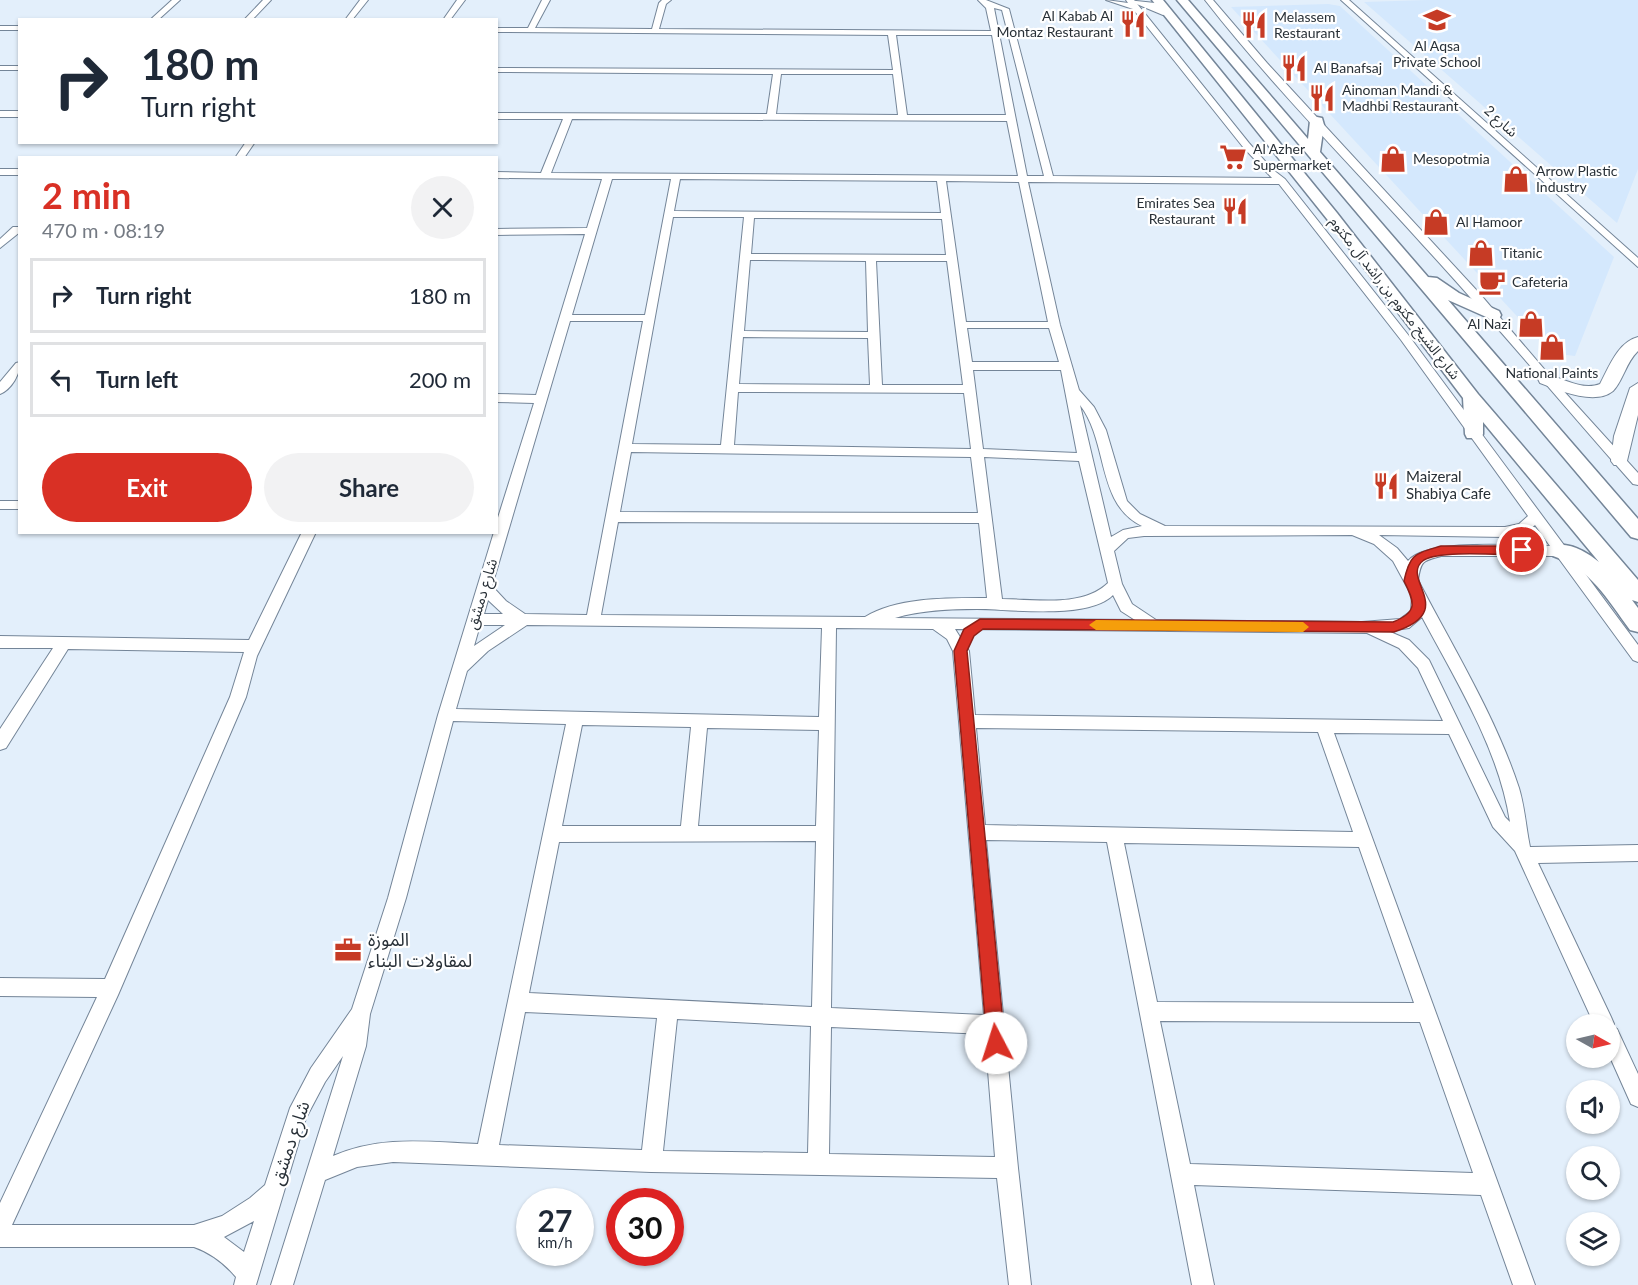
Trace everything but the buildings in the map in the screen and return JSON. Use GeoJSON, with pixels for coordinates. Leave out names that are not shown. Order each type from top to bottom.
{"type":"FeatureCollection","features":[{"type":"Feature","properties":{"kind":"main road","name":"شارع الشيخ مكتوم بن راشد آل مكتوم"},"geometry":{"type":"LineString","coordinates":[[1157,0],[1326,208],[1472,398],[1638,594]]}},
{"type":"Feature","properties":{"kind":"main road","name":"شارع الشيخ مكتوم بن راشد آل مكتوم"},"geometry":{"type":"LineString","coordinates":[[1182,0],[1638,532]]}},
{"type":"Feature","properties":{"kind":"main road"},"geometry":{"type":"LineString","coordinates":[[1195,16],[1196,9],[1203,0]]}},
{"type":"Feature","properties":{"kind":"main road"},"geometry":{"type":"LineString","coordinates":[[1235,130],[1244,121],[1246,112]]}},
{"type":"Feature","properties":{"kind":"main road"},"geometry":{"type":"LineString","coordinates":[[1313,152],[1312,142],[1317,129],[1317,121]]}},
{"type":"Feature","properties":{"kind":"main road"},"geometry":{"type":"LineString","coordinates":[[1282,181],[1298,186],[1326,208]]}},
{"type":"Feature","properties":{"kind":"main road"},"geometry":{"type":"LineString","coordinates":[[1408,266],[1453,296],[1492,315]]}},
{"type":"Feature","properties":{"kind":"main road"},"geometry":{"type":"LineString","coordinates":[[1472,398],[1474,434]]}},
{"type":"Feature","properties":{"kind":"main road"},"geometry":{"type":"LineString","coordinates":[[1560,551],[1574,554],[1586,561],[1638,624]]}},
{"type":"Feature","properties":{"kind":"main road"},"geometry":{"type":"LineString","coordinates":[[1612,564],[1638,611]]}},
{"type":"Feature","properties":{"kind":"street"},"geometry":{"type":"LineString","coordinates":[[155,18],[176,0]]}},
{"type":"Feature","properties":{"kind":"street"},"geometry":{"type":"LineString","coordinates":[[249,18],[266,0]]}},
{"type":"Feature","properties":{"kind":"street"},"geometry":{"type":"LineString","coordinates":[[350,18],[363,0]]}},
{"type":"Feature","properties":{"kind":"street"},"geometry":{"type":"LineString","coordinates":[[530,31],[546,0]]}},
{"type":"Feature","properties":{"kind":"street"},"geometry":{"type":"LineString","coordinates":[[982,0],[1005,10],[1032,161],[1023,179],[1054,325],[1072,391],[1074,411],[1115,584],[1121,601],[1126,607],[1139,618],[1156,626]]}},
{"type":"Feature","properties":{"kind":"street"},"geometry":{"type":"LineString","coordinates":[[1110,0],[1133,2],[1167,13]]}},
{"type":"Feature","properties":{"kind":"street"},"geometry":{"type":"LineString","coordinates":[[1209,0],[1264,65],[1492,315],[1638,481]]}},
{"type":"Feature","properties":{"kind":"street","name":"شارع 2"},"geometry":{"type":"LineString","coordinates":[[1345,0],[1638,264]]}},
{"type":"Feature","properties":{"kind":"street"},"geometry":{"type":"LineString","coordinates":[[447,18],[459,1]]}},
{"type":"Feature","properties":{"kind":"street"},"geometry":{"type":"LineString","coordinates":[[655,31],[664,1]]}},
{"type":"Feature","properties":{"kind":"street"},"geometry":{"type":"LineString","coordinates":[[1133,2],[1235,130],[1254,166]]}},
{"type":"Feature","properties":{"kind":"street"},"geometry":{"type":"LineString","coordinates":[[993,4],[995,33],[1012,118],[1032,161],[1049,179]]}},
{"type":"Feature","properties":{"kind":"street"},"geometry":{"type":"LineString","coordinates":[[0,28],[18,28]]}},
{"type":"Feature","properties":{"kind":"street"},"geometry":{"type":"LineString","coordinates":[[498,30],[995,33]]}},
{"type":"Feature","properties":{"kind":"street"},"geometry":{"type":"LineString","coordinates":[[892,33],[903,118]]}},
{"type":"Feature","properties":{"kind":"street"},"geometry":{"type":"LineString","coordinates":[[0,68],[18,68]]}},
{"type":"Feature","properties":{"kind":"street"},"geometry":{"type":"LineString","coordinates":[[498,70],[897,72]]}},
{"type":"Feature","properties":{"kind":"street"},"geometry":{"type":"LineString","coordinates":[[771,117],[777,71]]}},
{"type":"Feature","properties":{"kind":"street"},"geometry":{"type":"LineString","coordinates":[[0,114],[18,114]]}},
{"type":"Feature","properties":{"kind":"street"},"geometry":{"type":"LineString","coordinates":[[498,116],[1012,118]]}},
{"type":"Feature","properties":{"kind":"street"},"geometry":{"type":"LineString","coordinates":[[545,175],[568,117]]}},
{"type":"Feature","properties":{"kind":"street"},"geometry":{"type":"LineString","coordinates":[[1138,179],[1172,172],[1254,166],[1282,181],[1402,333],[1638,656]]}},
{"type":"Feature","properties":{"kind":"street"},"geometry":{"type":"LineString","coordinates":[[0,172],[18,172]]}},
{"type":"Feature","properties":{"kind":"street"},"geometry":{"type":"LineString","coordinates":[[498,175],[581,175],[606,183],[634,176],[1282,181]]}},
{"type":"Feature","properties":{"kind":"street"},"geometry":{"type":"LineString","coordinates":[[606,183],[634,176]]}},
{"type":"Feature","properties":{"kind":"street"},"geometry":{"type":"LineString","coordinates":[[593,621],[676,176]]}},
{"type":"Feature","properties":{"kind":"street"},"geometry":{"type":"LineString","coordinates":[[941,178],[967,366],[995,603]]}},
{"type":"Feature","properties":{"kind":"street","name":"شارع دمشق"},"geometry":{"type":"LineString","coordinates":[[498,527],[541,399],[606,183]]}},
{"type":"Feature","properties":{"kind":"street"},"geometry":{"type":"LineString","coordinates":[[669,214],[946,216]]}},
{"type":"Feature","properties":{"kind":"street"},"geometry":{"type":"LineString","coordinates":[[727,449],[749,215]]}},
{"type":"Feature","properties":{"kind":"street"},"geometry":{"type":"LineString","coordinates":[[0,245],[18,229]]}},
{"type":"Feature","properties":{"kind":"street"},"geometry":{"type":"LineString","coordinates":[[498,232],[591,231]]}},
{"type":"Feature","properties":{"kind":"street"},"geometry":{"type":"LineString","coordinates":[[745,257],[952,258]]}},
{"type":"Feature","properties":{"kind":"street"},"geometry":{"type":"LineString","coordinates":[[871,257],[876,388]]}},
{"type":"Feature","properties":{"kind":"street"},"geometry":{"type":"LineString","coordinates":[[565,318],[651,318]]}},
{"type":"Feature","properties":{"kind":"street"},"geometry":{"type":"LineString","coordinates":[[961,324],[1054,325]]}},
{"type":"Feature","properties":{"kind":"street"},"geometry":{"type":"LineString","coordinates":[[738,334],[874,335]]}},
{"type":"Feature","properties":{"kind":"street"},"geometry":{"type":"LineString","coordinates":[[1546,379],[1574,390],[1599,391],[1607,387],[1623,356],[1638,342]]}},
{"type":"Feature","properties":{"kind":"street"},"geometry":{"type":"LineString","coordinates":[[967,366],[1065,366]]}},
{"type":"Feature","properties":{"kind":"street"},"geometry":{"type":"LineString","coordinates":[[0,390],[18,367]]}},
{"type":"Feature","properties":{"kind":"street"},"geometry":{"type":"LineString","coordinates":[[733,388],[969,389]]}},
{"type":"Feature","properties":{"kind":"street"},"geometry":{"type":"LineString","coordinates":[[1620,461],[1623,436],[1638,388]]}},
{"type":"Feature","properties":{"kind":"street"},"geometry":{"type":"LineString","coordinates":[[1072,391],[1087,404],[1097,419],[1124,507],[1139,519],[1170,530]]}},
{"type":"Feature","properties":{"kind":"street"},"geometry":{"type":"LineString","coordinates":[[498,399],[541,399]]}},
{"type":"Feature","properties":{"kind":"street"},"geometry":{"type":"LineString","coordinates":[[626,448],[954,452],[978,455],[1086,457]]}},
{"type":"Feature","properties":{"kind":"street"},"geometry":{"type":"LineString","coordinates":[[0,505],[18,505]]}},
{"type":"Feature","properties":{"kind":"street"},"geometry":{"type":"LineString","coordinates":[[1108,549],[1112,543],[1125,534],[1170,530],[1504,532],[1523,528],[1535,516]]}},
{"type":"Feature","properties":{"kind":"street"},"geometry":{"type":"LineString","coordinates":[[613,517],[985,518]]}},
{"type":"Feature","properties":{"kind":"street"},"geometry":{"type":"LineString","coordinates":[[1352,530],[1374,538],[1393,551],[1411,581],[1489,735],[1515,809],[1523,851],[1599,1014]]}},
{"type":"Feature","properties":{"kind":"street"},"geometry":{"type":"LineString","coordinates":[[0,1227],[111,988],[238,697],[253,646],[308,534]]}},
{"type":"Feature","properties":{"kind":"street","name":"شارع دمشق"},"geometry":{"type":"LineString","coordinates":[[282,1285],[356,1046],[360,1014],[397,898],[446,715],[484,587],[496,534]]}},
{"type":"Feature","properties":{"kind":"street"},"geometry":{"type":"LineString","coordinates":[[1411,581],[1414,563],[1429,552],[1441,550],[1560,551]]}},
{"type":"Feature","properties":{"kind":"street"},"geometry":{"type":"LineString","coordinates":[[863,624],[915,607],[953,603],[1083,603],[1102,596],[1115,584]]}},
{"type":"Feature","properties":{"kind":"street"},"geometry":{"type":"LineString","coordinates":[[484,587],[501,604],[523,620]]}},
{"type":"Feature","properties":{"kind":"street"},"geometry":{"type":"LineString","coordinates":[[475,619],[1362,628],[1394,627],[1413,620],[1420,605],[1419,597]]}},
{"type":"Feature","properties":{"kind":"street"},"geometry":{"type":"LineString","coordinates":[[460,669],[483,647],[523,620]]}},
{"type":"Feature","properties":{"kind":"street"},"geometry":{"type":"LineString","coordinates":[[818,1163],[829,624]]}},
{"type":"Feature","properties":{"kind":"street"},"geometry":{"type":"LineString","coordinates":[[936,624],[952,635],[961,651],[1007,1168],[1020,1285]]}},
{"type":"Feature","properties":{"kind":"street"},"geometry":{"type":"LineString","coordinates":[[961,651],[968,633],[980,624]]}},
{"type":"Feature","properties":{"kind":"street"},"geometry":{"type":"LineString","coordinates":[[1362,628],[1390,637],[1415,654],[1431,675],[1499,822],[1523,851],[1638,853]]}},
{"type":"Feature","properties":{"kind":"street"},"geometry":{"type":"LineString","coordinates":[[0,642],[253,646]]}},
{"type":"Feature","properties":{"kind":"street"},"geometry":{"type":"LineString","coordinates":[[0,743],[64,643]]}},
{"type":"Feature","properties":{"kind":"street"},"geometry":{"type":"LineString","coordinates":[[446,715],[827,724]]}},
{"type":"Feature","properties":{"kind":"street"},"geometry":{"type":"LineString","coordinates":[[486,1155],[575,718]]}},
{"type":"Feature","properties":{"kind":"street"},"geometry":{"type":"LineString","coordinates":[[689,832],[700,721]]}},
{"type":"Feature","properties":{"kind":"street"},"geometry":{"type":"LineString","coordinates":[[967,721],[1456,728]]}},
{"type":"Feature","properties":{"kind":"street"},"geometry":{"type":"LineString","coordinates":[[1324,726],[1524,1285]]}},
{"type":"Feature","properties":{"kind":"street"},"geometry":{"type":"LineString","coordinates":[[977,832],[1365,840]]}},
{"type":"Feature","properties":{"kind":"street"},"geometry":{"type":"LineString","coordinates":[[552,834],[825,833]]}},
{"type":"Feature","properties":{"kind":"street"},"geometry":{"type":"LineString","coordinates":[[1114,835],[1203,1285]]}},
{"type":"Feature","properties":{"kind":"street"},"geometry":{"type":"LineString","coordinates":[[0,987],[111,988]]}},
{"type":"Feature","properties":{"kind":"street"},"geometry":{"type":"LineString","coordinates":[[517,1002],[994,1025]]}},
{"type":"Feature","properties":{"kind":"street"},"geometry":{"type":"LineString","coordinates":[[651,1161],[668,1010]]}},
{"type":"Feature","properties":{"kind":"street"},"geometry":{"type":"LineString","coordinates":[[1149,1011],[1426,1013]]}},
{"type":"Feature","properties":{"kind":"street","name":"شارع دمشق"},"geometry":{"type":"LineString","coordinates":[[246,1279],[290,1135],[306,1095],[360,1014]]}},
{"type":"Feature","properties":{"kind":"street"},"geometry":{"type":"LineString","coordinates":[[1620,1058],[1638,1097]]}},
{"type":"Feature","properties":{"kind":"street"},"geometry":{"type":"LineString","coordinates":[[317,1173],[357,1156],[375,1152],[651,1161],[1007,1168]]}},
{"type":"Feature","properties":{"kind":"street"},"geometry":{"type":"LineString","coordinates":[[1181,1174],[1487,1184]]}},
{"type":"Feature","properties":{"kind":"street"},"geometry":{"type":"LineString","coordinates":[[0,1236],[194,1236],[227,1225],[258,1206],[272,1193]]}},
{"type":"Feature","properties":{"kind":"street"},"geometry":{"type":"LineString","coordinates":[[194,1236],[219,1245],[230,1253],[246,1279]]}},
{"type":"Feature","properties":{"kind":"shaded area"},"geometry":{"type":"Polygon","coordinates":[[[1638,0],[1638,169],[1617,223],[1364,2],[1638,0]]]}},
{"type":"Feature","properties":{"kind":"shaded area"},"geometry":{"type":"Polygon","coordinates":[[[1328,4],[1340,6],[1614,257],[1575,356],[1551,353],[1231,7],[1328,4]]]}},
{"type":"Feature","properties":{"kind":"slow traffic"},"geometry":{"type":"LineString","coordinates":[[1096,625],[1303,627]]}},
{"type":"Feature","properties":{"kind":"place","name":"Al Aqsa Private School"},"geometry":{"type":"Point","coordinates":[1437,20]}},
{"type":"Feature","properties":{"kind":"place","name":"Al Kabab Al Montaz Restaurant"},"geometry":{"type":"Point","coordinates":[1133,24]}},
{"type":"Feature","properties":{"kind":"place","name":"Melassem Restaurant"},"geometry":{"type":"Point","coordinates":[1254,25]}},
{"type":"Feature","properties":{"kind":"place","name":"Al Banafsaj"},"geometry":{"type":"Point","coordinates":[1294,68]}},
{"type":"Feature","properties":{"kind":"place","name":"Ainoman Mandi & Madhbi Restaurant"},"geometry":{"type":"Point","coordinates":[1322,98]}},
{"type":"Feature","properties":{"kind":"place","name":"Al Azher Supermarket"},"geometry":{"type":"Point","coordinates":[1233,157]}},
{"type":"Feature","properties":{"kind":"place","name":"Mesopotmia"},"geometry":{"type":"Point","coordinates":[1393,159]}},
{"type":"Feature","properties":{"kind":"place","name":"Arrow Plastic Industry"},"geometry":{"type":"Point","coordinates":[1516,179]}},
{"type":"Feature","properties":{"kind":"place","name":"Emirates Sea Restaurant"},"geometry":{"type":"Point","coordinates":[1235,211]}},
{"type":"Feature","properties":{"kind":"place","name":"Al Hamoor"},"geometry":{"type":"Point","coordinates":[1436,222]}},
{"type":"Feature","properties":{"kind":"place","name":"Titanic"},"geometry":{"type":"Point","coordinates":[1481,253]}},
{"type":"Feature","properties":{"kind":"place","name":"Cafeteria"},"geometry":{"type":"Point","coordinates":[1492,282]}},
{"type":"Feature","properties":{"kind":"place","name":"Al Nazi"},"geometry":{"type":"Point","coordinates":[1531,324]}},
{"type":"Feature","properties":{"kind":"place","name":"National Paints"},"geometry":{"type":"Point","coordinates":[1552,347]}},
{"type":"Feature","properties":{"kind":"place","name":"Maizeral Shabiya Cafe"},"geometry":{"type":"Point","coordinates":[1386,486]}},
{"type":"Feature","properties":{"kind":"place","name":"الموزة لمقاولات البناء"},"geometry":{"type":"Point","coordinates":[348,950]}},
{"type":"Feature","properties":{"kind":"route"},"geometry":{"type":"LineString","coordinates":[[996,1043],[961,651],[968,633],[980,624],[1394,627],[1413,620],[1418,613],[1419,597],[1411,581],[1414,563],[1420,557],[1429,552],[1441,550],[1522,550]]}}]}
